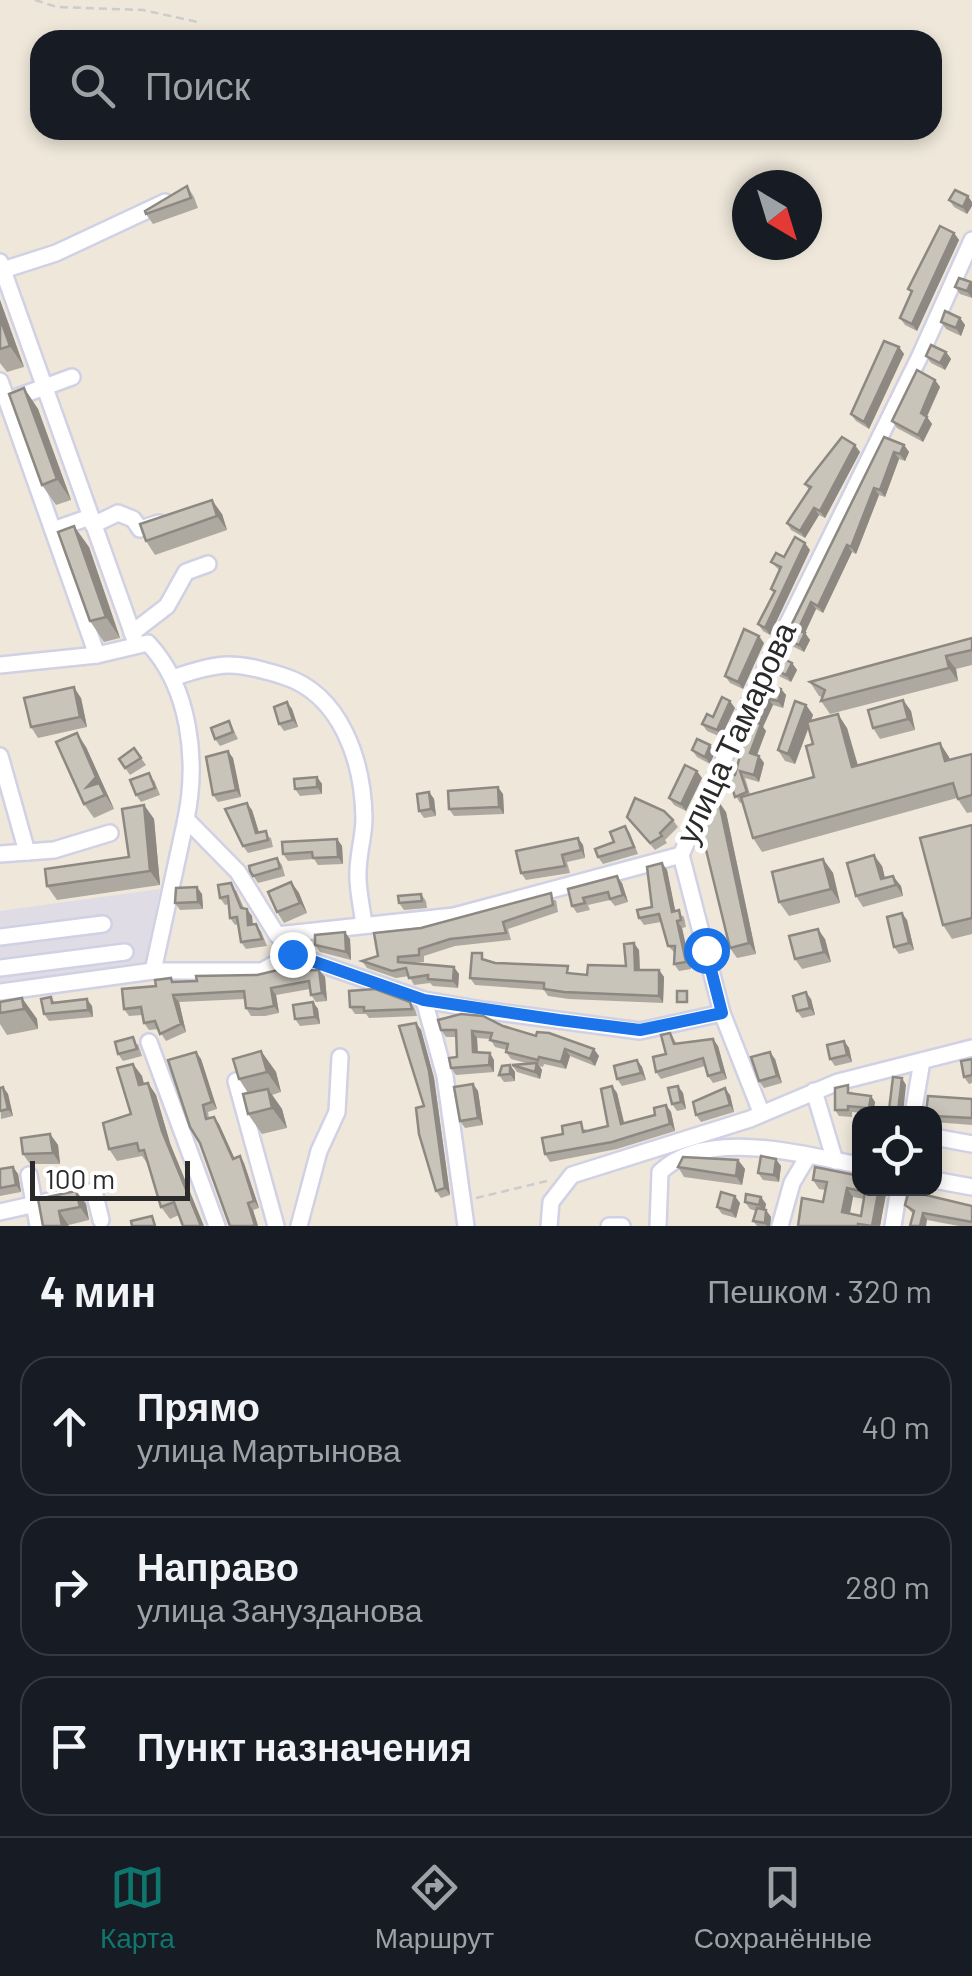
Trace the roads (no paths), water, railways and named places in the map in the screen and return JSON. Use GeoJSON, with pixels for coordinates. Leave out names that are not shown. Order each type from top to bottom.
{"type":"FeatureCollection","features":[{"type":"Feature","properties":{"kind":"street"},"geometry":{"type":"LineString","coordinates":[[134,638],[2,266],[56,253],[176,198]]}},
{"type":"Feature","properties":{"kind":"street","name":"улица Тамарова"},"geometry":{"type":"LineString","coordinates":[[277,935],[454,916],[681,855],[754,692],[919,358],[972,240]]}},
{"type":"Feature","properties":{"kind":"street"},"geometry":{"type":"LineString","coordinates":[[4,399],[72,377]]}},
{"type":"Feature","properties":{"kind":"street"},"geometry":{"type":"LineString","coordinates":[[0,381],[97,655]]}},
{"type":"Feature","properties":{"kind":"street"},"geometry":{"type":"LineString","coordinates":[[53,530],[118,513],[133,519],[140,529],[173,518]]}},
{"type":"Feature","properties":{"kind":"street"},"geometry":{"type":"LineString","coordinates":[[0,665],[97,655],[134,638],[167,606],[186,572],[208,564]]}},
{"type":"Feature","properties":{"kind":"street"},"geometry":{"type":"LineString","coordinates":[[134,638],[148,642],[173,678],[193,756],[186,819],[153,970]]}},
{"type":"Feature","properties":{"kind":"street"},"geometry":{"type":"LineString","coordinates":[[173,678],[218,662],[241,663],[304,683],[323,695],[348,736],[360,793],[364,818],[358,874],[364,924]]}},
{"type":"Feature","properties":{"kind":"street"},"geometry":{"type":"LineString","coordinates":[[0,756],[27,852]]}},
{"type":"Feature","properties":{"kind":"street"},"geometry":{"type":"LineString","coordinates":[[186,819],[238,872],[292,954],[424,1000],[640,1030],[722,1013]]}},
{"type":"Feature","properties":{"kind":"street"},"geometry":{"type":"LineString","coordinates":[[0,854],[54,850],[110,834]]}},
{"type":"Feature","properties":{"kind":"street"},"geometry":{"type":"LineString","coordinates":[[681,855],[722,1013],[761,1112]]}},
{"type":"Feature","properties":{"kind":"street"},"geometry":{"type":"LineString","coordinates":[[0,937],[103,924]]}},
{"type":"Feature","properties":{"kind":"street"},"geometry":{"type":"LineString","coordinates":[[0,968],[125,952]]}},
{"type":"Feature","properties":{"kind":"street"},"geometry":{"type":"LineString","coordinates":[[0,992],[153,970],[262,970],[292,954]]}},
{"type":"Feature","properties":{"kind":"street"},"geometry":{"type":"LineString","coordinates":[[424,1000],[444,1076],[466,1226]]}},
{"type":"Feature","properties":{"kind":"street"},"geometry":{"type":"LineString","coordinates":[[150,1042],[217,1226]]}},
{"type":"Feature","properties":{"kind":"street"},"geometry":{"type":"LineString","coordinates":[[549,1226],[551,1202],[572,1175],[733,1125],[814,1092],[972,1048]]}},
{"type":"Feature","properties":{"kind":"street"},"geometry":{"type":"LineString","coordinates":[[298,1226],[319,1152],[338,1112],[340,1057]]}},
{"type":"Feature","properties":{"kind":"street"},"geometry":{"type":"LineString","coordinates":[[914,1106],[922,1061]]}},
{"type":"Feature","properties":{"kind":"street"},"geometry":{"type":"LineString","coordinates":[[236,1081],[276,1226]]}},
{"type":"Feature","properties":{"kind":"street"},"geometry":{"type":"LineString","coordinates":[[814,1092],[835,1161]]}},
{"type":"Feature","properties":{"kind":"street"},"geometry":{"type":"LineString","coordinates":[[942,1138],[972,1144]]}},
{"type":"Feature","properties":{"kind":"street"},"geometry":{"type":"LineString","coordinates":[[658,1226],[660,1172],[673,1159],[719,1148],[852,1164]]}},
{"type":"Feature","properties":{"kind":"street"},"geometry":{"type":"LineString","coordinates":[[780,1226],[792,1183],[808,1156]]}},
{"type":"Feature","properties":{"kind":"street"},"geometry":{"type":"LineString","coordinates":[[29,1174],[38,1226]]}},
{"type":"Feature","properties":{"kind":"street"},"geometry":{"type":"LineString","coordinates":[[942,1181],[972,1187]]}},
{"type":"Feature","properties":{"kind":"street"},"geometry":{"type":"LineString","coordinates":[[0,1212],[94,1191],[100,1220]]}},
{"type":"Feature","properties":{"kind":"street"},"geometry":{"type":"LineString","coordinates":[[893,1226],[899,1196]]}},
{"type":"Feature","properties":{"kind":"street"},"geometry":{"type":"LineString","coordinates":[[611,1226],[622,1226]]}}]}
